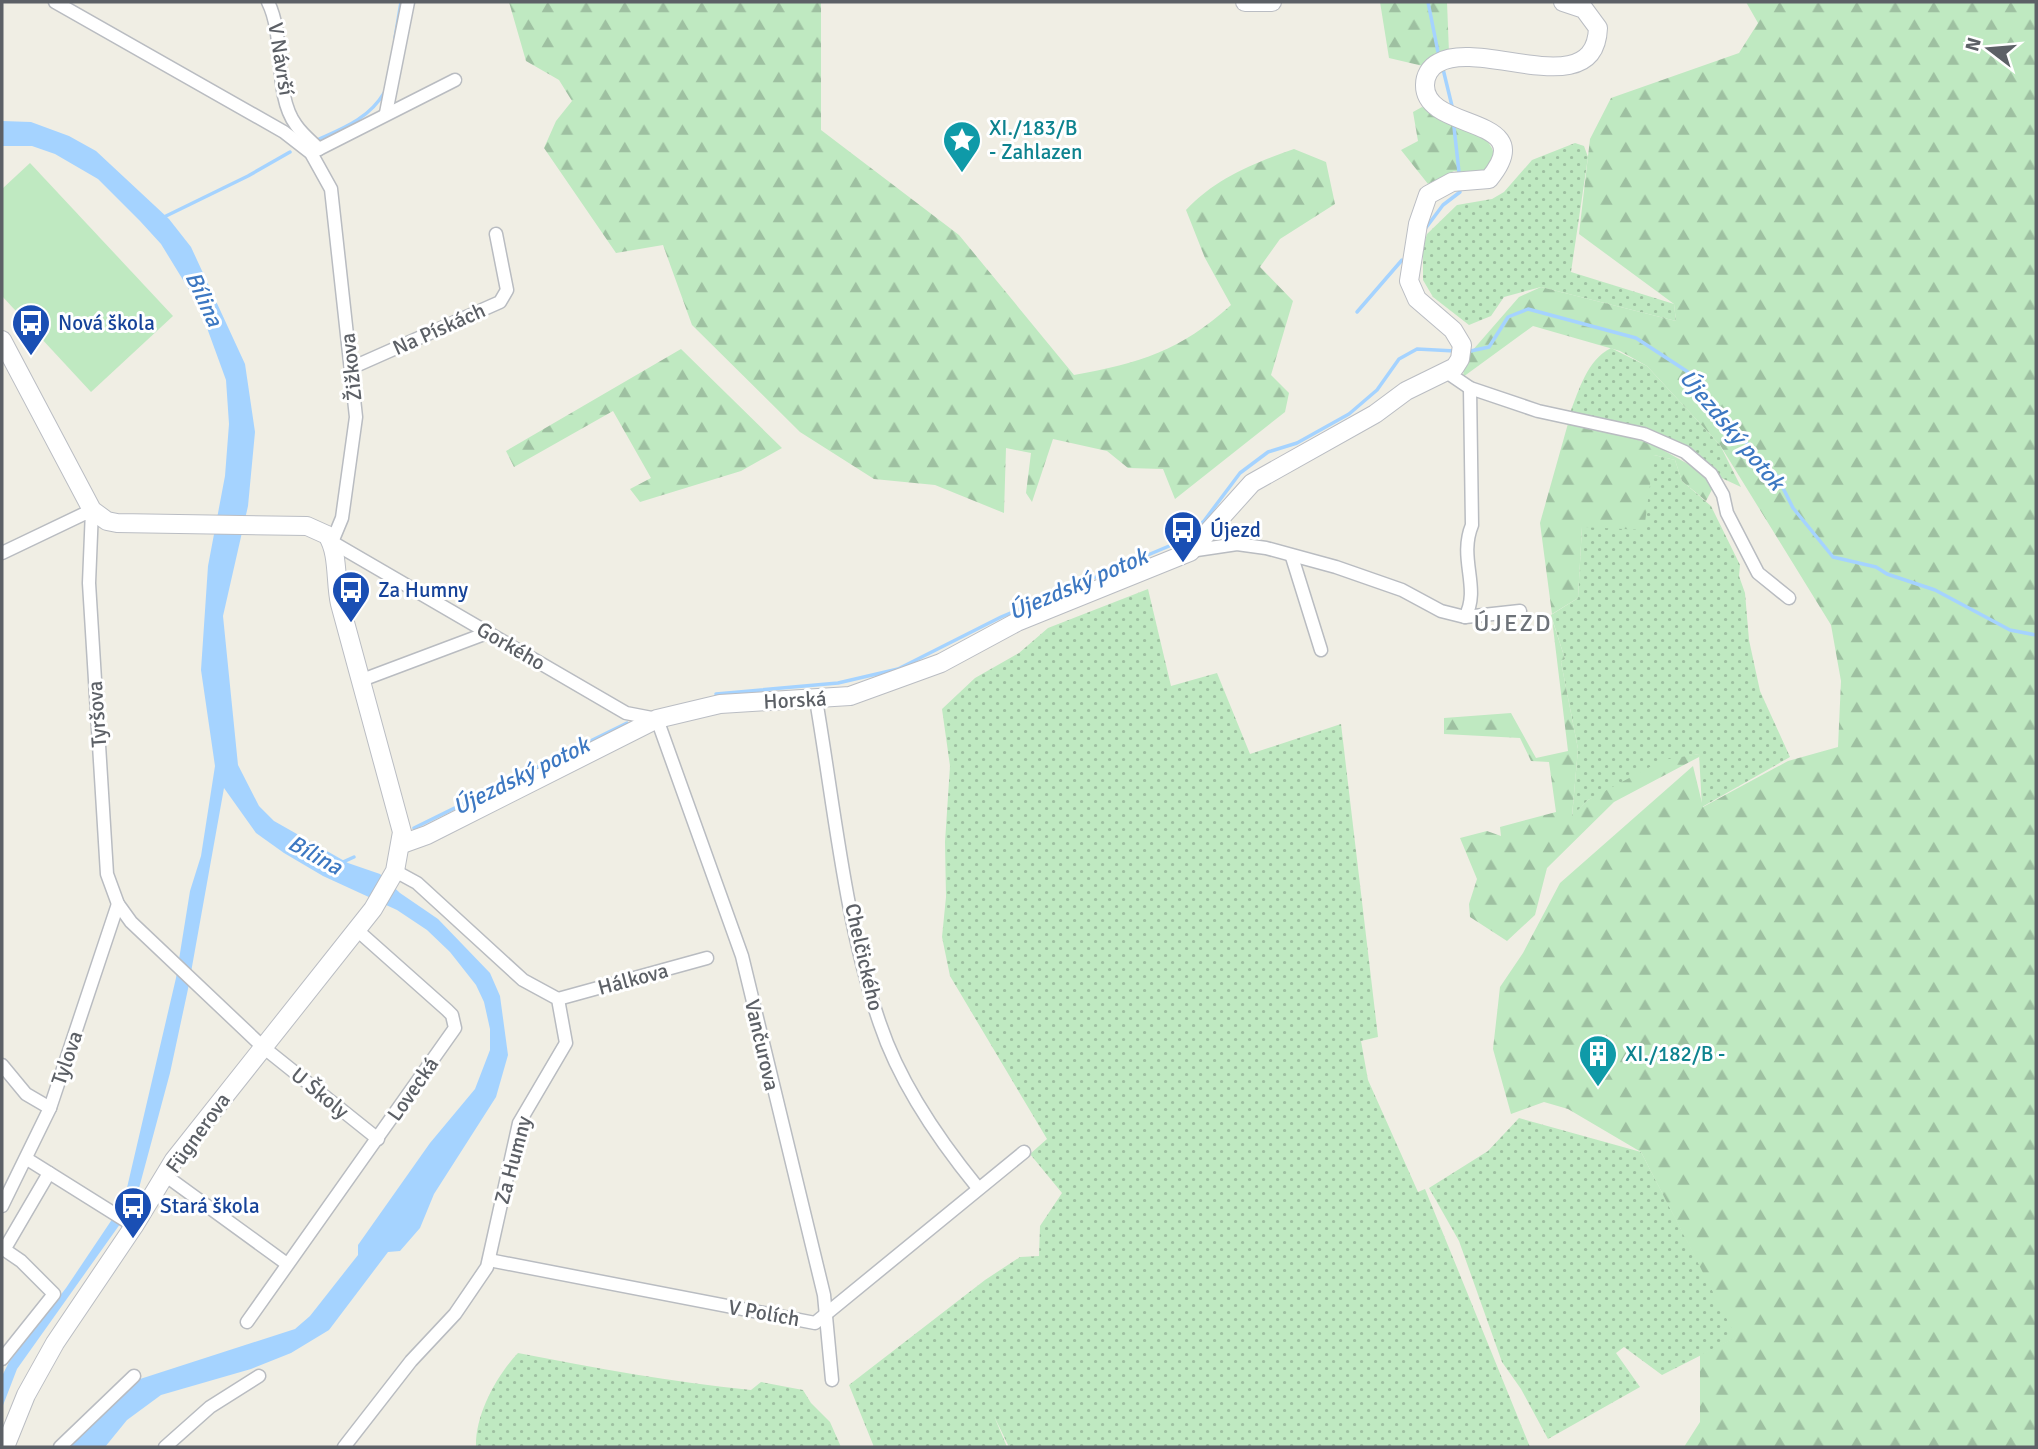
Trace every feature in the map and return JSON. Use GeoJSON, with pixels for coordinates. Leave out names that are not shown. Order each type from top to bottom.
{"type":"FeatureCollection","features":[{"type":"Feature","properties":{"kind":"street","name":"Žižkova"},"geometry":{"type":"LineString","coordinates":[[55,2],[315,151],[331,189],[356,417],[342,517],[332,542],[335,583],[400,816],[402,844],[393,875]]}},
{"type":"Feature","properties":{"kind":"street","name":"V Návrší"},"geometry":{"type":"LineString","coordinates":[[268,2],[274,15],[285,95],[294,124],[315,151]]}},
{"type":"Feature","properties":{"kind":"street"},"geometry":{"type":"LineString","coordinates":[[387,113],[408,2]]}},
{"type":"Feature","properties":{"kind":"street"},"geometry":{"type":"LineString","coordinates":[[1245,2],[1272,2]]}},
{"type":"Feature","properties":{"kind":"street"},"geometry":{"type":"LineString","coordinates":[[1190,552],[1252,484],[1376,414],[1406,391],[1448,373],[1461,352],[1453,330],[1417,299],[1409,281],[1413,248],[1428,195],[1452,182],[1489,179],[1502,164],[1502,150],[1497,136],[1485,127],[1448,115],[1432,106],[1426,94],[1425,81],[1429,70],[1449,58],[1558,66],[1590,56],[1598,45],[1598,27],[1584,9],[1563,2]]}},
{"type":"Feature","properties":{"kind":"street"},"geometry":{"type":"LineString","coordinates":[[315,151],[455,80]]}},
{"type":"Feature","properties":{"kind":"street","name":"Na Pískách"},"geometry":{"type":"LineString","coordinates":[[351,368],[500,302],[507,290],[496,234]]}},
{"type":"Feature","properties":{"kind":"street"},"geometry":{"type":"LineString","coordinates":[[2,340],[92,510],[107,521],[313,527],[322,531],[332,542]]}},
{"type":"Feature","properties":{"kind":"street"},"geometry":{"type":"LineString","coordinates":[[1448,373],[1469,388],[1538,411],[1644,434],[1685,452],[1711,474],[1723,495],[1727,513],[1758,573],[1789,598]]}},
{"type":"Feature","properties":{"kind":"street"},"geometry":{"type":"LineString","coordinates":[[1465,617],[1472,603],[1465,543],[1472,525],[1469,388]]}},
{"type":"Feature","properties":{"kind":"street"},"geometry":{"type":"LineString","coordinates":[[2,552],[92,510]]}},
{"type":"Feature","properties":{"kind":"street","name":"Tyršova"},"geometry":{"type":"LineString","coordinates":[[92,510],[89,583],[107,874],[118,904],[131,922],[263,1047]]}},
{"type":"Feature","properties":{"kind":"street","name":"Gorkého"},"geometry":{"type":"LineString","coordinates":[[332,542],[626,713],[657,719]]}},
{"type":"Feature","properties":{"kind":"street"},"geometry":{"type":"LineString","coordinates":[[1190,552],[1237,544],[1266,548],[1336,567],[1402,590],[1441,611],[1465,617],[1520,611]]}},
{"type":"Feature","properties":{"kind":"street","name":"Horská"},"geometry":{"type":"LineString","coordinates":[[402,844],[427,835],[657,719],[720,704],[850,696],[892,683],[941,663],[1017,622],[1190,552]]}},
{"type":"Feature","properties":{"kind":"street"},"geometry":{"type":"LineString","coordinates":[[1292,556],[1321,650]]}},
{"type":"Feature","properties":{"kind":"street"},"geometry":{"type":"LineString","coordinates":[[362,680],[487,633]]}},
{"type":"Feature","properties":{"kind":"street","name":"Chelčického"},"geometry":{"type":"LineString","coordinates":[[816,700],[855,928],[880,1025],[910,1091],[946,1150],[978,1188]]}},
{"type":"Feature","properties":{"kind":"street","name":"Vančurova"},"geometry":{"type":"LineString","coordinates":[[657,719],[742,956],[824,1295],[823,1316],[832,1380]]}},
{"type":"Feature","properties":{"kind":"street"},"geometry":{"type":"LineString","coordinates":[[393,875],[417,883],[523,980],[558,999]]}},
{"type":"Feature","properties":{"kind":"street","name":"Fügnerova"},"geometry":{"type":"LineString","coordinates":[[4,1445],[26,1395],[55,1343],[130,1224],[166,1176],[185,1145],[373,909],[393,875]]}},
{"type":"Feature","properties":{"kind":"street","name":"Tylova"},"geometry":{"type":"LineString","coordinates":[[2,1206],[50,1108],[118,904]]}},
{"type":"Feature","properties":{"kind":"street","name":"Lovecká"},"geometry":{"type":"LineString","coordinates":[[247,1322],[451,1034],[455,1021],[447,1010],[357,930]]}},
{"type":"Feature","properties":{"kind":"street","name":"Hálkova"},"geometry":{"type":"LineString","coordinates":[[558,999],[707,958]]}},
{"type":"Feature","properties":{"kind":"street","name":"Za Humny"},"geometry":{"type":"LineString","coordinates":[[344,1447],[411,1361],[456,1314],[489,1261],[519,1124],[566,1042],[558,999]]}},
{"type":"Feature","properties":{"kind":"street","name":"U Školy"},"geometry":{"type":"LineString","coordinates":[[263,1047],[378,1139]]}},
{"type":"Feature","properties":{"kind":"street"},"geometry":{"type":"LineString","coordinates":[[2,1066],[26,1094],[50,1108]]}},
{"type":"Feature","properties":{"kind":"street","name":"V Polích"},"geometry":{"type":"LineString","coordinates":[[489,1261],[815,1322],[1024,1152]]}},
{"type":"Feature","properties":{"kind":"street"},"geometry":{"type":"LineString","coordinates":[[27,1159],[130,1224]]}},
{"type":"Feature","properties":{"kind":"street"},"geometry":{"type":"LineString","coordinates":[[2,1359],[54,1294],[21,1261],[3,1249],[49,1173]]}},
{"type":"Feature","properties":{"kind":"street"},"geometry":{"type":"LineString","coordinates":[[166,1176],[287,1264]]}},
{"type":"Feature","properties":{"kind":"street"},"geometry":{"type":"LineString","coordinates":[[60,1447],[134,1376]]}},
{"type":"Feature","properties":{"kind":"street"},"geometry":{"type":"LineString","coordinates":[[165,1447],[209,1407],[259,1376]]}},
{"type":"Feature","properties":{"kind":"green space"},"geometry":{"type":"Polygon","coordinates":[[[509,2],[821,2],[821,130],[959,235],[1074,375],[1158,353],[1194,334],[1231,305],[1205,258],[1186,210],[1198,199],[1236,173],[1294,149],[1326,162],[1335,204],[1280,239],[1260,267],[1293,301],[1271,375],[1289,393],[1285,412],[1175,499],[1163,469],[1128,468],[1107,451],[1053,439],[1032,502],[1026,493],[1031,453],[1006,448],[1004,513],[935,485],[874,479],[800,432],[692,325],[663,245],[616,253],[544,148],[556,121],[572,101],[559,80],[526,61],[509,2]]]}},
{"type":"Feature","properties":{"kind":"green space"},"geometry":{"type":"Polygon","coordinates":[[[1380,2],[1447,2],[1449,53],[1423,66],[1389,58],[1380,2]]]}},
{"type":"Feature","properties":{"kind":"green space"},"geometry":{"type":"Polygon","coordinates":[[[1746,2],[2036,2],[2036,1447],[1684,1447],[1700,1422],[1700,1355],[1736,1337],[1641,1152],[1568,1109],[1544,1102],[1511,1114],[1493,1049],[1500,987],[1523,953],[1560,883],[1693,766],[1703,807],[1788,761],[1838,747],[1841,681],[1831,625],[1720,445],[1647,366],[1620,351],[1533,326],[1463,377],[1465,359],[1519,297],[1541,287],[1676,321],[1674,304],[1579,234],[1590,139],[1611,98],[1739,53],[1758,23],[1746,2]]]}},
{"type":"Feature","properties":{"kind":"green space"},"geometry":{"type":"Polygon","coordinates":[[[1422,107],[1467,126],[1486,139],[1495,159],[1481,175],[1454,171],[1428,184],[1401,150],[1418,141],[1413,112],[1422,107]]]}},
{"type":"Feature","properties":{"kind":"green space"},"geometry":{"type":"Polygon","coordinates":[[[1575,143],[1584,146],[1588,157],[1571,272],[1674,304],[1676,321],[1541,287],[1504,297],[1491,316],[1469,325],[1433,297],[1423,280],[1423,247],[1427,234],[1457,205],[1492,199],[1504,192],[1532,160],[1575,143]]]}},
{"type":"Feature","properties":{"kind":"green space"},"geometry":{"type":"Polygon","coordinates":[[[30,163],[173,316],[91,392],[2,296],[2,189],[30,163]]]}},
{"type":"Feature","properties":{"kind":"green space"},"geometry":{"type":"Polygon","coordinates":[[[1611,348],[1647,366],[1720,445],[1741,487],[1713,474],[1697,459],[1570,413],[1590,368],[1611,348]]]}},
{"type":"Feature","properties":{"kind":"green space"},"geometry":{"type":"Polygon","coordinates":[[[681,349],[782,448],[741,471],[640,502],[630,489],[651,478],[613,411],[514,467],[506,451],[681,349]]]}},
{"type":"Feature","properties":{"kind":"green space"},"geometry":{"type":"Polygon","coordinates":[[[1569,420],[1652,444],[1717,480],[1706,501],[1682,481],[1675,460],[1654,455],[1644,530],[1582,527],[1578,598],[1552,614],[1540,523],[1569,420]]]}},
{"type":"Feature","properties":{"kind":"green space"},"geometry":{"type":"Polygon","coordinates":[[[1654,455],[1675,460],[1682,481],[1711,506],[1740,565],[1739,576],[1745,593],[1749,640],[1760,691],[1790,757],[1702,807],[1699,754],[1684,757],[1588,800],[1572,817],[1578,749],[1561,662],[1565,659],[1551,615],[1578,598],[1582,527],[1654,455]]]}},
{"type":"Feature","properties":{"kind":"green space"},"geometry":{"type":"Polygon","coordinates":[[[1148,589],[1171,686],[1217,673],[1250,754],[1341,724],[1378,1037],[1361,1041],[1368,1080],[1418,1192],[1425,1189],[1530,1447],[1009,1447],[994,1416],[1007,1447],[874,1447],[849,1385],[985,1280],[1020,1257],[1039,1256],[1040,1226],[1062,1193],[1030,1154],[1047,1139],[950,976],[942,937],[946,897],[945,842],[950,766],[942,709],[975,678],[1019,653],[1048,628],[1148,589]]]}},
{"type":"Feature","properties":{"kind":"green space"},"geometry":{"type":"Polygon","coordinates":[[[1552,619],[1565,659],[1561,662],[1578,749],[1572,816],[1588,800],[1663,760],[1699,754],[1699,757],[1614,802],[1547,868],[1535,915],[1507,941],[1470,917],[1469,904],[1477,879],[1460,838],[1487,831],[1501,836],[1500,827],[1556,812],[1549,762],[1531,761],[1520,738],[1444,734],[1444,718],[1511,713],[1536,758],[1568,751],[1552,619]]]}},
{"type":"Feature","properties":{"kind":"green space"},"geometry":{"type":"Polygon","coordinates":[[[1519,1118],[1641,1152],[1737,1337],[1662,1375],[1624,1347],[1616,1353],[1640,1387],[1548,1439],[1521,1389],[1502,1362],[1459,1241],[1429,1188],[1488,1151],[1519,1118]]]}},
{"type":"Feature","properties":{"kind":"green space"},"geometry":{"type":"Polygon","coordinates":[[[518,1353],[692,1383],[751,1390],[761,1382],[803,1390],[811,1403],[830,1422],[841,1447],[476,1447],[479,1422],[488,1397],[518,1353]]]}},
{"type":"Feature","properties":{"kind":"water","name":"Bílina"},"geometry":{"type":"Polygon","coordinates":[[[2,121],[31,122],[69,136],[96,151],[169,219],[191,247],[245,364],[255,432],[248,506],[223,616],[238,765],[259,806],[274,821],[348,863],[380,874],[400,893],[438,919],[490,973],[500,996],[508,1055],[496,1097],[434,1194],[420,1228],[400,1251],[388,1252],[329,1330],[291,1353],[251,1369],[161,1395],[127,1420],[105,1447],[66,1447],[137,1380],[295,1329],[310,1316],[358,1255],[358,1245],[430,1143],[475,1089],[490,1050],[490,1029],[484,1002],[476,985],[450,952],[427,930],[397,910],[323,876],[284,853],[256,833],[224,788],[170,1073],[135,1203],[17,1369],[2,1408],[2,1376],[9,1362],[66,1288],[119,1209],[126,1192],[176,978],[190,891],[201,856],[215,766],[201,670],[208,566],[225,476],[229,424],[226,380],[199,306],[161,244],[98,179],[55,154],[32,146],[2,146],[2,121]]]}},
{"type":"Feature","properties":{"kind":"waterway"},"geometry":{"type":"LineString","coordinates":[[395,38],[401,2]]}},
{"type":"Feature","properties":{"kind":"waterway"},"geometry":{"type":"LineString","coordinates":[[1428,2],[1438,52]]}},
{"type":"Feature","properties":{"kind":"waterway"},"geometry":{"type":"LineString","coordinates":[[1443,69],[1452,106]]}},
{"type":"Feature","properties":{"kind":"waterway"},"geometry":{"type":"LineString","coordinates":[[315,141],[371,110],[384,93]]}},
{"type":"Feature","properties":{"kind":"waterway"},"geometry":{"type":"LineString","coordinates":[[1454,127],[1459,172]]}},
{"type":"Feature","properties":{"kind":"waterway"},"geometry":{"type":"LineString","coordinates":[[164,217],[290,152]]}},
{"type":"Feature","properties":{"kind":"waterway"},"geometry":{"type":"LineString","coordinates":[[1425,229],[1443,205],[1460,192]]}},
{"type":"Feature","properties":{"kind":"waterway"},"geometry":{"type":"LineString","coordinates":[[1357,312],[1402,260]]}},
{"type":"Feature","properties":{"kind":"waterway","name":"Újezdský potok"},"geometry":{"type":"LineString","coordinates":[[1466,352],[1489,347],[1508,317],[1528,309],[1636,338],[1688,372],[1706,398],[1745,440],[1757,461],[1777,476],[1793,508],[1833,557],[1876,567],[1887,574],[1935,590],[2010,630],[2036,635]]}},
{"type":"Feature","properties":{"kind":"waterway","name":"Újezdský potok"},"geometry":{"type":"LineString","coordinates":[[716,694],[838,683],[898,669],[1001,617],[1181,541],[1204,521],[1240,473],[1268,452],[1297,443],[1349,414],[1377,390],[1399,359],[1417,349],[1455,351]]}},
{"type":"Feature","properties":{"kind":"waterway","name":"Újezdský potok"},"geometry":{"type":"LineString","coordinates":[[414,828],[627,723]]}},
{"type":"Feature","properties":{"kind":"waterway","name":"Újezdský potok"},"geometry":{"type":"LineString","coordinates":[[343,862],[354,857]]}},
{"type":"Feature","properties":{"kind":"place","name":"XI./183/B - Zahlazen"},"geometry":{"type":"Point","coordinates":[962,174]}},
{"type":"Feature","properties":{"kind":"place","name":"Nová škola"},"geometry":{"type":"Point","coordinates":[31,357]}},
{"type":"Feature","properties":{"kind":"place","name":"Újezd"},"geometry":{"type":"Point","coordinates":[1183,564]}},
{"type":"Feature","properties":{"kind":"place","name":"Za Humny"},"geometry":{"type":"Point","coordinates":[351,624]}},
{"type":"Feature","properties":{"kind":"place","name":"XI./182/B -"},"geometry":{"type":"Point","coordinates":[1598,1088]}},
{"type":"Feature","properties":{"kind":"place","name":"Stará škola"},"geometry":{"type":"Point","coordinates":[133,1240]}},
{"type":"Feature","properties":{"kind":"district","name":"ÚJEZD"},"geometry":{"type":"Point","coordinates":[1513,623]}}]}
